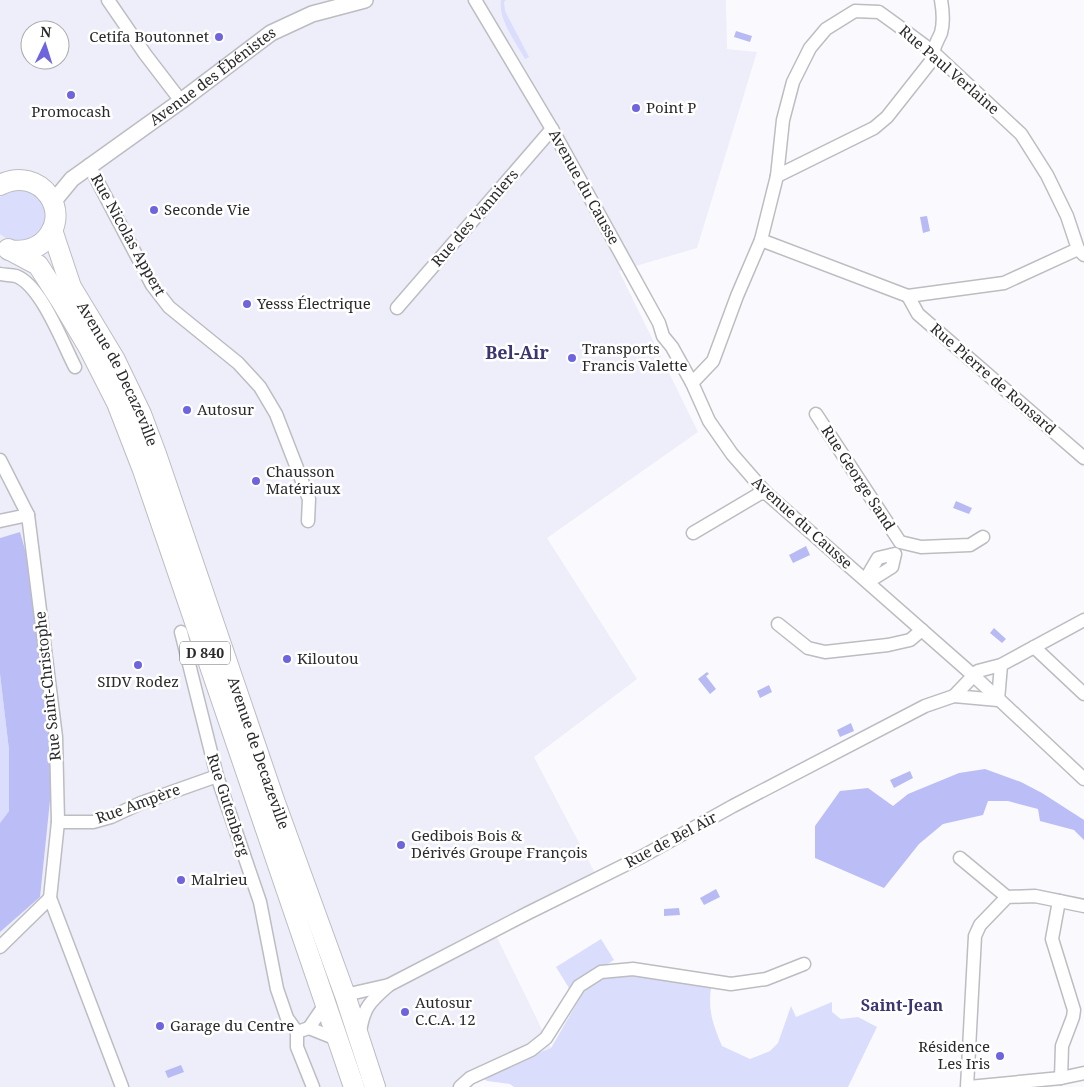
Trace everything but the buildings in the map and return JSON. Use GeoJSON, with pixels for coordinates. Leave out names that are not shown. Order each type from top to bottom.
{"type":"FeatureCollection","features":[{"type":"Feature","properties":{"kind":"main road"},"geometry":{"type":"LineString","coordinates":[[0,168],[9,182],[30,181],[46,191],[53,202],[55,216],[52,230],[45,240],[34,248],[21,251],[4,247]]}},
{"type":"Feature","properties":{"kind":"main road","name":"Avenue de Decazeville"},"geometry":{"type":"LineString","coordinates":[[52,230],[70,287],[115,360],[141,414],[274,800],[345,995],[375,1087]]}},
{"type":"Feature","properties":{"kind":"main road","name":"Avenue de Decazeville"},"geometry":{"type":"LineString","coordinates":[[4,247],[38,265],[89,348],[117,403],[143,470],[354,1087]]}},
{"type":"Feature","properties":{"kind":"street"},"geometry":{"type":"LineString","coordinates":[[108,0],[145,54],[181,101]]}},
{"type":"Feature","properties":{"kind":"street","name":"Avenue des Ébénistes"},"geometry":{"type":"LineString","coordinates":[[53,202],[72,179],[89,165],[181,101],[271,33],[312,14],[365,0]]}},
{"type":"Feature","properties":{"kind":"street","name":"Avenue du Causse"},"geometry":{"type":"LineString","coordinates":[[475,0],[552,129],[659,323],[663,336],[672,347],[715,429],[732,454],[766,493],[974,676],[1084,779]]}},
{"type":"Feature","properties":{"kind":"street"},"geometry":{"type":"LineString","coordinates":[[778,176],[874,128],[887,117],[932,60],[932,51],[941,31],[943,18],[941,0]]}},
{"type":"Feature","properties":{"kind":"street","name":"Rue Paul Verlaine"},"geometry":{"type":"LineString","coordinates":[[692,383],[713,361],[737,296],[761,240],[778,176],[784,120],[793,82],[810,48],[826,29],[855,11],[879,12],[932,51],[1021,134],[1047,175],[1067,216],[1081,252]]}},
{"type":"Feature","properties":{"kind":"street","name":"Rue des Vanniers"},"geometry":{"type":"LineString","coordinates":[[397,308],[552,129]]}},
{"type":"Feature","properties":{"kind":"street","name":"Rue Nicolas Appert"},"geometry":{"type":"LineString","coordinates":[[89,165],[152,285],[169,308],[238,363],[260,387],[276,414],[309,499],[308,521]]}},
{"type":"Feature","properties":{"kind":"street","name":"Avenue des Ébénistes"},"geometry":{"type":"LineString","coordinates":[[40,186],[72,179]]}},
{"type":"Feature","properties":{"kind":"street"},"geometry":{"type":"LineString","coordinates":[[761,240],[908,296],[1004,283],[1081,252]]}},
{"type":"Feature","properties":{"kind":"street"},"geometry":{"type":"LineString","coordinates":[[0,274],[16,276],[34,290],[75,367]]}},
{"type":"Feature","properties":{"kind":"street","name":"Rue Pierre de Ronsard"},"geometry":{"type":"LineString","coordinates":[[908,296],[918,314],[1084,458]]}},
{"type":"Feature","properties":{"kind":"street","name":"Rue George Sand"},"geometry":{"type":"LineString","coordinates":[[816,414],[898,548],[970,545],[983,537]]}},
{"type":"Feature","properties":{"kind":"street","name":"Rue Saint-Christophe"},"geometry":{"type":"LineString","coordinates":[[0,460],[28,515],[56,738],[58,822],[50,898],[122,1087]]}},
{"type":"Feature","properties":{"kind":"street"},"geometry":{"type":"LineString","coordinates":[[693,532],[759,494],[766,493]]}},
{"type":"Feature","properties":{"kind":"street"},"geometry":{"type":"LineString","coordinates":[[0,521],[28,515]]}},
{"type":"Feature","properties":{"kind":"street"},"geometry":{"type":"LineString","coordinates":[[868,582],[892,567],[898,548]]}},
{"type":"Feature","properties":{"kind":"street"},"geometry":{"type":"LineString","coordinates":[[974,676],[978,671],[1001,665],[1084,620]]}},
{"type":"Feature","properties":{"kind":"street"},"geometry":{"type":"LineString","coordinates":[[778,624],[808,648],[825,652],[888,645],[910,640],[922,630]]}},
{"type":"Feature","properties":{"kind":"street","name":"Rue Gutenberg"},"geometry":{"type":"LineString","coordinates":[[181,632],[217,776],[260,902],[277,989],[287,1018],[303,1030],[297,1048],[313,1087]]}},
{"type":"Feature","properties":{"kind":"street"},"geometry":{"type":"LineString","coordinates":[[1034,647],[1084,694]]}},
{"type":"Feature","properties":{"kind":"street"},"geometry":{"type":"LineString","coordinates":[[998,700],[1001,665]]}},
{"type":"Feature","properties":{"kind":"street","name":"Rue de Bel Air"},"geometry":{"type":"LineString","coordinates":[[954,696],[974,676]]}},
{"type":"Feature","properties":{"kind":"street","name":"Rue de Bel Air"},"geometry":{"type":"LineString","coordinates":[[345,995],[389,985],[643,856],[733,806],[925,706],[954,696],[998,700]]}},
{"type":"Feature","properties":{"kind":"street","name":"Rue Ampère"},"geometry":{"type":"LineString","coordinates":[[58,822],[93,822],[111,817],[141,803],[217,776]]}},
{"type":"Feature","properties":{"kind":"street"},"geometry":{"type":"LineString","coordinates":[[960,858],[1006,897],[1035,896],[1084,906]]}},
{"type":"Feature","properties":{"kind":"street"},"geometry":{"type":"LineString","coordinates":[[1006,897],[980,925],[975,936],[968,1087],[1061,1078],[1084,1072]]}},
{"type":"Feature","properties":{"kind":"street"},"geometry":{"type":"LineString","coordinates":[[0,947],[50,898]]}},
{"type":"Feature","properties":{"kind":"street"},"geometry":{"type":"LineString","coordinates":[[1059,900],[1052,938],[1074,1010],[1062,1046],[1061,1078]]}},
{"type":"Feature","properties":{"kind":"street"},"geometry":{"type":"LineString","coordinates":[[460,1087],[470,1078],[531,1050],[546,1038],[579,986],[601,972],[633,969],[731,984],[766,979],[804,964]]}},
{"type":"Feature","properties":{"kind":"street","name":"Rue de Bel Air"},"geometry":{"type":"LineString","coordinates":[[359,1036],[362,1016],[368,1004],[389,985]]}},
{"type":"Feature","properties":{"kind":"street"},"geometry":{"type":"LineString","coordinates":[[326,1003],[303,1030],[339,1040]]}},
{"type":"Feature","properties":{"kind":"shaded area"},"geometry":{"type":"Polygon","coordinates":[[[0,0],[726,0],[727,49],[757,52],[697,248],[619,271],[698,432],[547,538],[637,679],[534,757],[595,873],[492,927],[551,1048],[479,1076],[463,1087],[0,1087],[0,932],[40,897],[20,532],[0,538],[0,0]]]}},
{"type":"Feature","properties":{"kind":"shaded area"},"geometry":{"type":"Polygon","coordinates":[[[501,0],[506,0],[504,2],[505,11],[529,57],[525,59],[505,23],[502,15],[501,0]]]}},
{"type":"Feature","properties":{"kind":"shaded area"},"geometry":{"type":"Polygon","coordinates":[[[736,31],[752,36],[750,42],[734,37],[736,31]]]}},
{"type":"Feature","properties":{"kind":"shaded area"},"geometry":{"type":"Polygon","coordinates":[[[21,188],[41,200],[46,222],[32,240],[10,241],[0,234],[0,197],[6,192],[21,188]]]}},
{"type":"Feature","properties":{"kind":"shaded area"},"geometry":{"type":"Polygon","coordinates":[[[927,216],[930,231],[923,233],[920,217],[927,216]]]}},
{"type":"Feature","properties":{"kind":"shaded area"},"geometry":{"type":"Polygon","coordinates":[[[956,501],[972,508],[969,514],[953,508],[956,501]]]}},
{"type":"Feature","properties":{"kind":"shaded area"},"geometry":{"type":"Polygon","coordinates":[[[20,532],[28,560],[45,698],[52,781],[40,897],[0,932],[0,823],[9,811],[9,750],[0,674],[0,538],[20,532]]]}},
{"type":"Feature","properties":{"kind":"shaded area"},"geometry":{"type":"Polygon","coordinates":[[[806,546],[810,555],[793,563],[789,555],[806,546]]]}},
{"type":"Feature","properties":{"kind":"shaded area"},"geometry":{"type":"Polygon","coordinates":[[[994,628],[1006,639],[1002,643],[990,633],[994,628]]]}},
{"type":"Feature","properties":{"kind":"shaded area"},"geometry":{"type":"Polygon","coordinates":[[[707,672],[709,674],[706,676],[716,689],[710,694],[698,679],[707,672]]]}},
{"type":"Feature","properties":{"kind":"shaded area"},"geometry":{"type":"Polygon","coordinates":[[[0,674],[9,750],[9,811],[0,823],[0,674]]]}},
{"type":"Feature","properties":{"kind":"shaded area"},"geometry":{"type":"Polygon","coordinates":[[[769,685],[772,692],[760,698],[757,691],[769,685]]]}},
{"type":"Feature","properties":{"kind":"shaded area"},"geometry":{"type":"Polygon","coordinates":[[[851,723],[854,731],[840,737],[837,730],[851,723]]]}},
{"type":"Feature","properties":{"kind":"shaded area"},"geometry":{"type":"Polygon","coordinates":[[[985,769],[1021,782],[1084,820],[1084,840],[1074,830],[1040,821],[1038,809],[1008,801],[988,801],[983,815],[943,824],[919,844],[884,888],[815,858],[815,826],[840,791],[868,788],[893,806],[908,794],[959,773],[985,769]]]}},
{"type":"Feature","properties":{"kind":"shaded area"},"geometry":{"type":"Polygon","coordinates":[[[910,771],[913,778],[894,788],[890,780],[910,771]]]}},
{"type":"Feature","properties":{"kind":"shaded area"},"geometry":{"type":"Polygon","coordinates":[[[716,889],[720,897],[704,905],[700,898],[716,889]]]}},
{"type":"Feature","properties":{"kind":"shaded area"},"geometry":{"type":"Polygon","coordinates":[[[679,908],[680,915],[664,916],[664,909],[679,908]]]}},
{"type":"Feature","properties":{"kind":"shaded area"},"geometry":{"type":"Polygon","coordinates":[[[601,939],[614,960],[569,988],[556,967],[601,939]]]}},
{"type":"Feature","properties":{"kind":"shaded area"},"geometry":{"type":"Polygon","coordinates":[[[634,975],[655,977],[711,988],[710,1004],[712,1018],[722,1046],[750,1059],[770,1051],[778,1043],[791,1006],[796,1017],[832,1002],[832,1012],[841,1019],[858,1017],[877,1027],[848,1087],[514,1087],[510,1084],[487,1081],[479,1076],[551,1048],[584,991],[595,982],[611,976],[634,975]]]}},
{"type":"Feature","properties":{"kind":"shaded area"},"geometry":{"type":"Polygon","coordinates":[[[181,1065],[184,1072],[168,1078],[165,1071],[181,1065]]]}},
{"type":"Feature","properties":{"kind":"place","name":"Cetifa Boutonnet"},"geometry":{"type":"Point","coordinates":[219,37]}},
{"type":"Feature","properties":{"kind":"place","name":"Promocash"},"geometry":{"type":"Point","coordinates":[71,95]}},
{"type":"Feature","properties":{"kind":"place","name":"Point P"},"geometry":{"type":"Point","coordinates":[636,108]}},
{"type":"Feature","properties":{"kind":"place","name":"Seconde Vie"},"geometry":{"type":"Point","coordinates":[154,210]}},
{"type":"Feature","properties":{"kind":"place","name":"Yesss Électrique"},"geometry":{"type":"Point","coordinates":[247,304]}},
{"type":"Feature","properties":{"kind":"place","name":"Transports Francis Valette"},"geometry":{"type":"Point","coordinates":[572,358]}},
{"type":"Feature","properties":{"kind":"place","name":"Autosur"},"geometry":{"type":"Point","coordinates":[187,410]}},
{"type":"Feature","properties":{"kind":"place","name":"Chausson Matériaux"},"geometry":{"type":"Point","coordinates":[256,481]}},
{"type":"Feature","properties":{"kind":"place","name":"Kiloutou"},"geometry":{"type":"Point","coordinates":[287,659]}},
{"type":"Feature","properties":{"kind":"place","name":"SIDV Rodez"},"geometry":{"type":"Point","coordinates":[138,665]}},
{"type":"Feature","properties":{"kind":"place","name":"Gedibois Bois & Dérivés Groupe François"},"geometry":{"type":"Point","coordinates":[401,845]}},
{"type":"Feature","properties":{"kind":"place","name":"Malrieu"},"geometry":{"type":"Point","coordinates":[181,880]}},
{"type":"Feature","properties":{"kind":"place","name":"Autosur C.C.A. 12"},"geometry":{"type":"Point","coordinates":[405,1012]}},
{"type":"Feature","properties":{"kind":"place","name":"Garage du Centre"},"geometry":{"type":"Point","coordinates":[160,1026]}},
{"type":"Feature","properties":{"kind":"place","name":"Résidence Les Iris"},"geometry":{"type":"Point","coordinates":[1000,1056]}},
{"type":"Feature","properties":{"kind":"district","name":"Bel-Air"},"geometry":{"type":"Point","coordinates":[517,353]}},
{"type":"Feature","properties":{"kind":"district","name":"Saint-Jean"},"geometry":{"type":"Point","coordinates":[902,1005]}}]}
